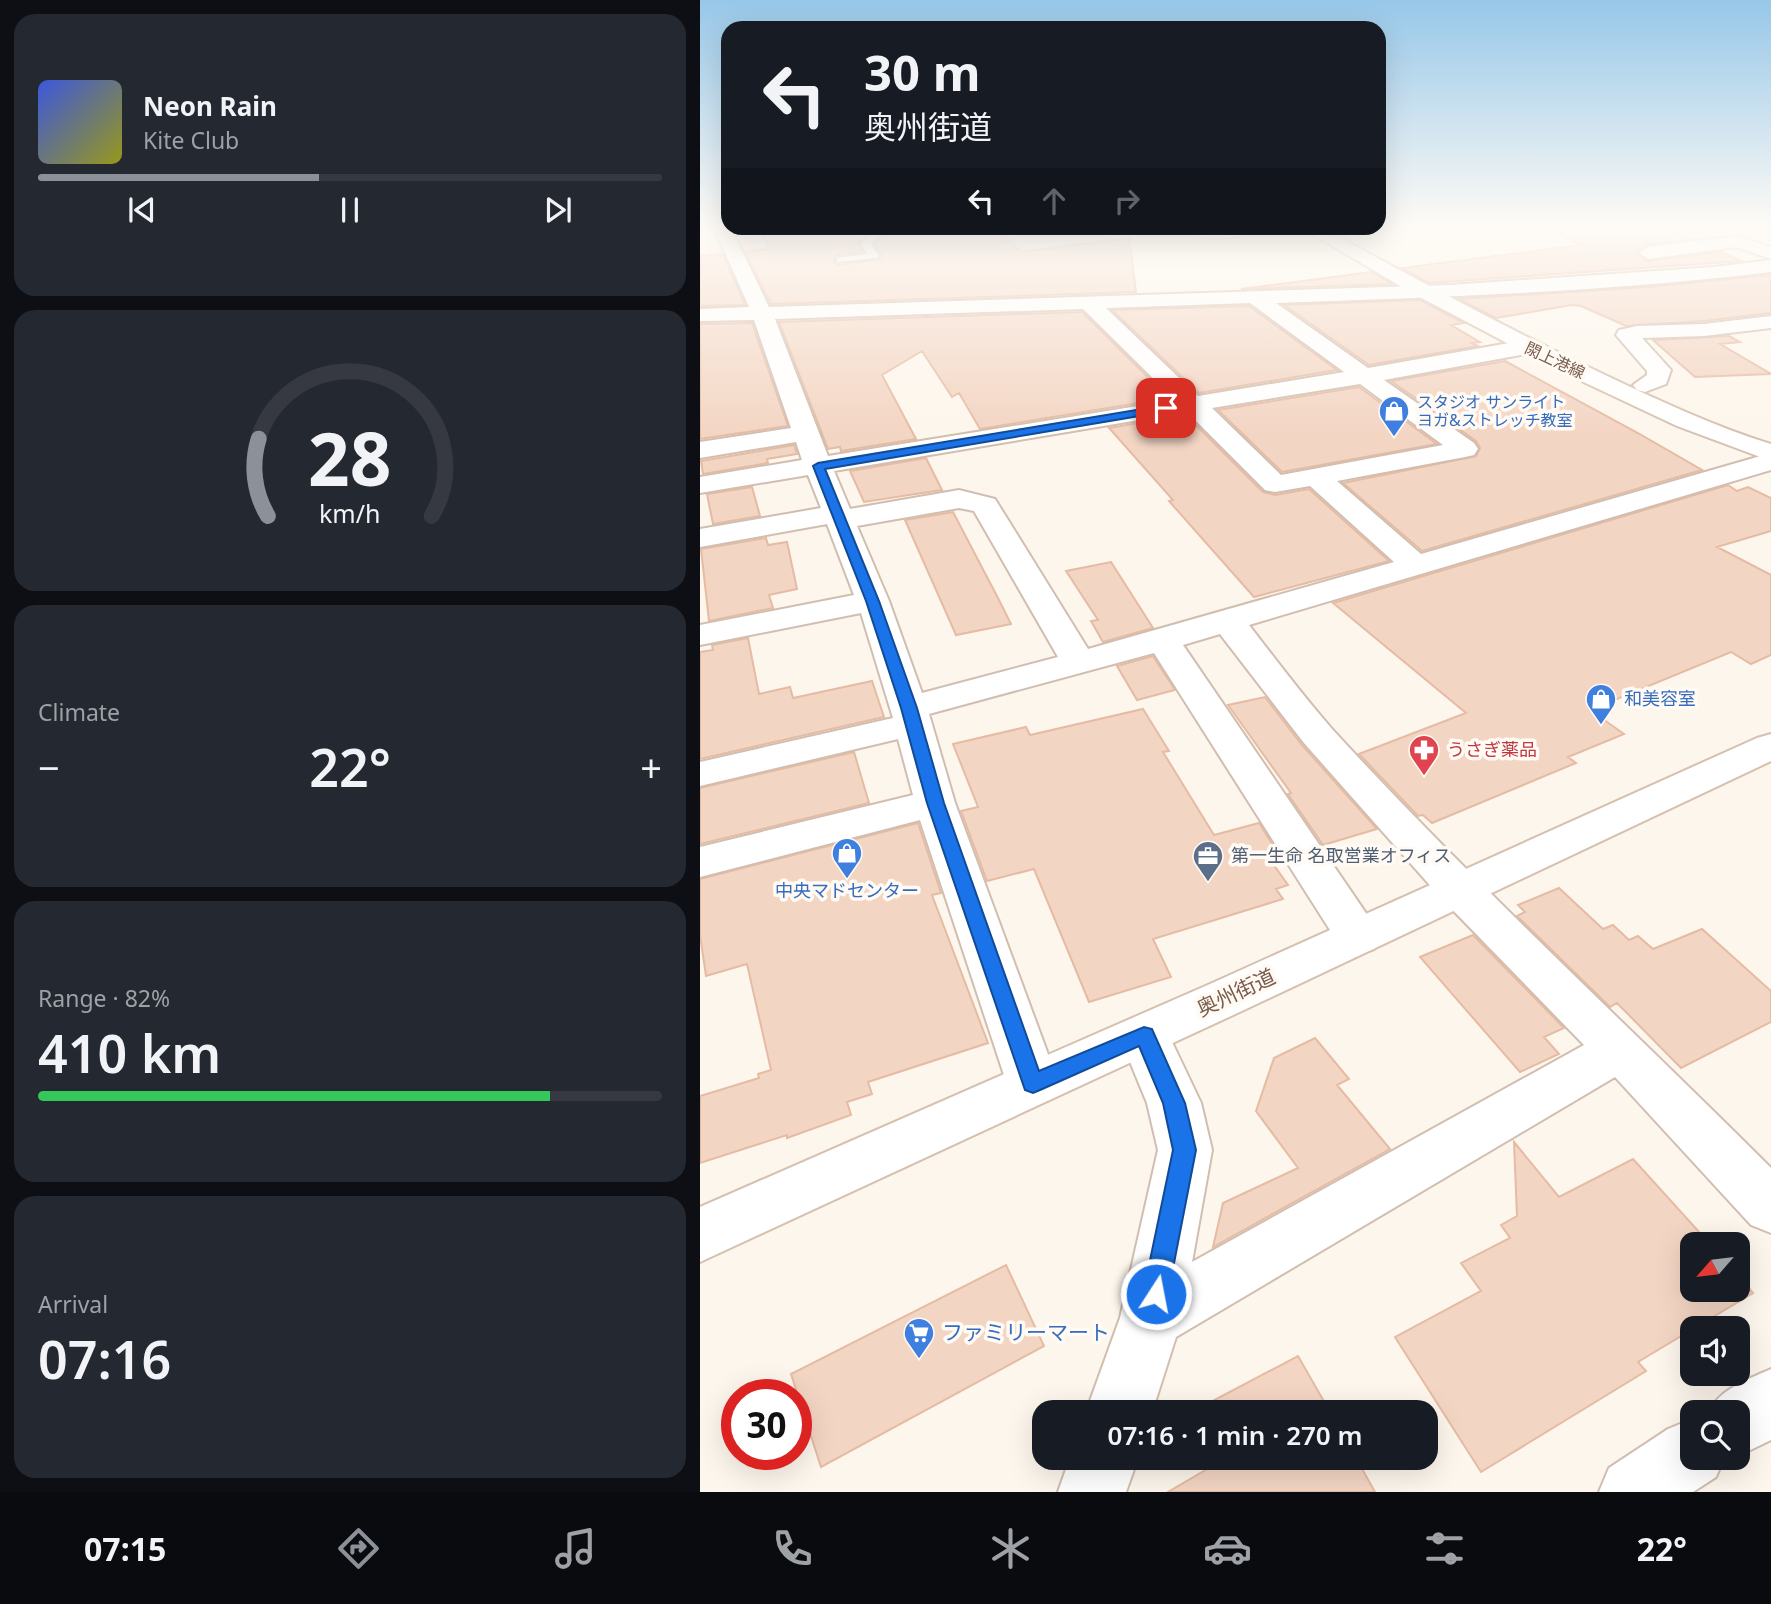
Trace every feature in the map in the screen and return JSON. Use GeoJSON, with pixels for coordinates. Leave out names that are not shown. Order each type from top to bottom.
{"type":"FeatureCollection","features":[{"type":"Feature","properties":{"kind":"street"},"geometry":{"type":"LineString","coordinates":[[753,295],[818,466],[873,601],[911,716],[935,803],[1033,1084]]}},
{"type":"Feature","properties":{"kind":"street"},"geometry":{"type":"LineString","coordinates":[[700,315],[1349,295]]}},
{"type":"Feature","properties":{"kind":"street","name":"閖上港線"},"geometry":{"type":"LineString","coordinates":[[1427,295],[1525,347],[1728,439],[1771,453]]}},
{"type":"Feature","properties":{"kind":"street","name":"閖上港線"},"geometry":{"type":"LineString","coordinates":[[1457,295],[1771,447]]}},
{"type":"Feature","properties":{"kind":"street"},"geometry":{"type":"LineString","coordinates":[[1088,302],[1275,484],[1465,449],[1256,298]]}},
{"type":"Feature","properties":{"kind":"street"},"geometry":{"type":"LineString","coordinates":[[1645,385],[1658,379],[1659,370],[1627,335],[1771,322]]}},
{"type":"Feature","properties":{"kind":"street"},"geometry":{"type":"LineString","coordinates":[[700,485],[1365,376],[1525,347]]}},
{"type":"Feature","properties":{"kind":"street"},"geometry":{"type":"LineString","coordinates":[[700,450],[806,433]]}},
{"type":"Feature","properties":{"kind":"street"},"geometry":{"type":"LineString","coordinates":[[700,774],[911,716],[1079,663],[1771,461]]}},
{"type":"Feature","properties":{"kind":"street"},"geometry":{"type":"LineString","coordinates":[[1316,477],[1414,564]]}},
{"type":"Feature","properties":{"kind":"street"},"geometry":{"type":"LineString","coordinates":[[700,538],[960,499],[985,505],[1079,663]]}},
{"type":"Feature","properties":{"kind":"street"},"geometry":{"type":"LineString","coordinates":[[700,635],[873,601]]}},
{"type":"Feature","properties":{"kind":"street"},"geometry":{"type":"LineString","coordinates":[[1228,621],[1317,735],[1459,889],[1620,1049],[1771,1207]]}},
{"type":"Feature","properties":{"kind":"street"},"geometry":{"type":"LineString","coordinates":[[1163,640],[1358,936]]}},
{"type":"Feature","properties":{"kind":"street","name":"奥州街道"},"geometry":{"type":"LineString","coordinates":[[700,1235],[1144,1035],[1771,746]]}},
{"type":"Feature","properties":{"kind":"street"},"geometry":{"type":"LineString","coordinates":[[700,862],[935,803]]}},
{"type":"Feature","properties":{"kind":"street"},"geometry":{"type":"LineString","coordinates":[[1123,1400],[1151,1318],[1185,1150],[1174,1103],[1144,1035]]}},
{"type":"Feature","properties":{"kind":"street"},"geometry":{"type":"LineString","coordinates":[[1151,1318],[1620,1049]]}},
{"type":"Feature","properties":{"kind":"street"},"geometry":{"type":"LineString","coordinates":[[1750,1415],[1771,1402]]}},
{"type":"Feature","properties":{"kind":"street"},"geometry":{"type":"LineString","coordinates":[[1633,1492],[1680,1461]]}},
{"type":"Feature","properties":{"kind":"street"},"geometry":{"type":"LineString","coordinates":[[1093,1492],[1100,1470]]}},
{"type":"Feature","properties":{"kind":"shaded area"},"geometry":{"type":"Polygon","coordinates":[[[766,295],[981,295],[986,301],[772,309],[766,295]]]}},
{"type":"Feature","properties":{"kind":"building"},"geometry":{"type":"Polygon","coordinates":[[[700,295],[741,295],[745,305],[700,306],[700,295]]]}},
{"type":"Feature","properties":{"kind":"building"},"geometry":{"type":"Polygon","coordinates":[[[766,295],[1056,295],[771,304],[766,295]]]}},
{"type":"Feature","properties":{"kind":"building"},"geometry":{"type":"Polygon","coordinates":[[[1528,295],[1771,295],[1771,313],[1626,326],[1581,306],[1572,305],[1496,318],[1459,299],[1528,295]]]}},
{"type":"Feature","properties":{"kind":"building"},"geometry":{"type":"Polygon","coordinates":[[[1420,300],[1464,323],[1451,325],[1480,342],[1472,343],[1478,346],[1369,365],[1284,305],[1420,300]]]}},
{"type":"Feature","properties":{"kind":"building"},"geometry":{"type":"Polygon","coordinates":[[[1249,306],[1337,370],[1199,393],[1112,310],[1249,306]]]}},
{"type":"Feature","properties":{"kind":"building"},"geometry":{"type":"Polygon","coordinates":[[[1082,312],[1169,398],[980,429],[959,393],[952,397],[922,351],[882,375],[916,439],[841,451],[840,447],[828,449],[779,322],[1082,312]]]}},
{"type":"Feature","properties":{"kind":"building"},"geometry":{"type":"Polygon","coordinates":[[[752,323],[788,426],[700,439],[700,324],[752,323]]]}},
{"type":"Feature","properties":{"kind":"building"},"geometry":{"type":"Polygon","coordinates":[[[1729,336],[1740,342],[1720,344],[1771,374],[1695,377],[1653,340],[1729,336]]]}},
{"type":"Feature","properties":{"kind":"building"},"geometry":{"type":"Polygon","coordinates":[[[1505,361],[1702,470],[1422,551],[1343,483],[1476,456],[1480,448],[1476,441],[1391,381],[1505,361]]]}},
{"type":"Feature","properties":{"kind":"building"},"geometry":{"type":"Polygon","coordinates":[[[1359,387],[1437,444],[1282,472],[1218,410],[1359,387]]]}},
{"type":"Feature","properties":{"kind":"building"},"geometry":{"type":"Polygon","coordinates":[[[1186,415],[1263,492],[1275,495],[1309,489],[1389,561],[1254,597],[1109,428],[1186,415]]]}},
{"type":"Feature","properties":{"kind":"building"},"geometry":{"type":"Polygon","coordinates":[[[794,445],[797,454],[767,459],[768,463],[703,474],[701,461],[794,445]]]}},
{"type":"Feature","properties":{"kind":"building"},"geometry":{"type":"Polygon","coordinates":[[[926,458],[942,490],[864,502],[850,471],[926,458]]]}},
{"type":"Feature","properties":{"kind":"building"},"geometry":{"type":"Polygon","coordinates":[[[1728,485],[1737,491],[1748,487],[1771,498],[1771,531],[1717,547],[1771,575],[1771,655],[1751,664],[1731,652],[1590,710],[1624,734],[1568,757],[1576,763],[1432,823],[1423,815],[1418,816],[1359,754],[1466,713],[1333,603],[1728,485]]]}},
{"type":"Feature","properties":{"kind":"building"},"geometry":{"type":"Polygon","coordinates":[[[752,487],[760,516],[713,524],[707,494],[752,487]]]}},
{"type":"Feature","properties":{"kind":"building"},"geometry":{"type":"Polygon","coordinates":[[[953,512],[1011,624],[956,635],[905,520],[953,512]]]}},
{"type":"Feature","properties":{"kind":"building"},"geometry":{"type":"Polygon","coordinates":[[[766,538],[768,545],[787,542],[797,589],[769,595],[773,608],[709,621],[701,549],[766,538]]]}},
{"type":"Feature","properties":{"kind":"building"},"geometry":{"type":"Polygon","coordinates":[[[1111,562],[1153,628],[1103,642],[1091,621],[1098,620],[1066,571],[1111,562]]]}},
{"type":"Feature","properties":{"kind":"building"},"geometry":{"type":"Polygon","coordinates":[[[748,638],[759,694],[790,687],[793,698],[872,681],[884,717],[700,759],[700,652],[713,650],[712,645],[748,638]]]}},
{"type":"Feature","properties":{"kind":"building"},"geometry":{"type":"Polygon","coordinates":[[[1153,656],[1175,690],[1137,700],[1117,666],[1153,656]]]}},
{"type":"Feature","properties":{"kind":"building"},"geometry":{"type":"Polygon","coordinates":[[[1265,697],[1302,745],[1377,829],[1323,845],[1288,794],[1291,793],[1228,705],[1265,697]]]}},
{"type":"Feature","properties":{"kind":"building"},"geometry":{"type":"Polygon","coordinates":[[[1143,709],[1169,751],[1163,752],[1214,835],[1259,823],[1281,858],[1271,861],[1288,885],[1276,889],[1283,899],[1153,939],[1171,977],[1089,1002],[1034,869],[987,881],[961,811],[978,807],[953,744],[1026,727],[1030,735],[1143,709]]]}},
{"type":"Feature","properties":{"kind":"building"},"geometry":{"type":"Polygon","coordinates":[[[854,752],[869,803],[700,844],[700,788],[854,752]]]}},
{"type":"Feature","properties":{"kind":"building"},"geometry":{"type":"Polygon","coordinates":[[[918,823],[941,893],[932,895],[988,1043],[868,1082],[872,1094],[847,1102],[851,1115],[787,1138],[787,1135],[700,1163],[700,1096],[759,1078],[758,1074],[771,1070],[747,964],[706,976],[700,935],[700,879],[918,823]]]}},
{"type":"Feature","properties":{"kind":"building"},"geometry":{"type":"Polygon","coordinates":[[[1559,888],[1603,929],[1613,925],[1629,940],[1638,936],[1653,949],[1702,929],[1771,991],[1771,1022],[1681,1068],[1617,1003],[1610,1007],[1517,916],[1525,912],[1518,905],[1559,888]]]}},
{"type":"Feature","properties":{"kind":"building"},"geometry":{"type":"Polygon","coordinates":[[[1473,935],[1564,1028],[1544,1037],[1559,1054],[1520,1072],[1420,957],[1473,935]]]}},
{"type":"Feature","properties":{"kind":"building"},"geometry":{"type":"Polygon","coordinates":[[[1315,1038],[1349,1079],[1337,1085],[1390,1149],[1213,1247],[1223,1203],[1298,1168],[1256,1111],[1274,1058],[1315,1038]]]}},
{"type":"Feature","properties":{"kind":"building"},"geometry":{"type":"Polygon","coordinates":[[[1514,1142],[1559,1197],[1633,1159],[1699,1232],[1680,1232],[1680,1302],[1738,1302],[1715,1316],[1680,1316],[1680,1337],[1638,1362],[1646,1371],[1481,1472],[1438,1404],[1438,1400],[1435,1400],[1395,1337],[1481,1291],[1461,1263],[1510,1238],[1501,1225],[1517,1216],[1514,1142]]]}},
{"type":"Feature","properties":{"kind":"building","name":"ファミリーマート"},"geometry":{"type":"Polygon","coordinates":[[[1006,1265],[1044,1346],[821,1467],[812,1439],[812,1379],[793,1379],[791,1374],[1006,1265]]]}},
{"type":"Feature","properties":{"kind":"building"},"geometry":{"type":"Polygon","coordinates":[[[1298,1356],[1323,1400],[1215,1400],[1298,1356]]]}},
{"type":"Feature","properties":{"kind":"building"},"geometry":{"type":"Polygon","coordinates":[[[1206,1470],[1363,1470],[1375,1492],[1168,1492],[1206,1470]]]}},
{"type":"Feature","properties":{"kind":"place","name":"スタジオ サンライト ヨガ&ストレッチ教室"},"geometry":{"type":"Point","coordinates":[1394,438]}},
{"type":"Feature","properties":{"kind":"place","name":"和美容室"},"geometry":{"type":"Point","coordinates":[1601,726]}},
{"type":"Feature","properties":{"kind":"place","name":"うさぎ薬品"},"geometry":{"type":"Point","coordinates":[1424,777]}},
{"type":"Feature","properties":{"kind":"place","name":"中央マドセンター"},"geometry":{"type":"Point","coordinates":[847,880]}},
{"type":"Feature","properties":{"kind":"place","name":"第一生命 名取営業オフィス"},"geometry":{"type":"Point","coordinates":[1208,883]}},
{"type":"Feature","properties":{"kind":"place","name":"ファミリーマート"},"geometry":{"type":"Point","coordinates":[919,1360]}},
{"type":"Feature","properties":{"kind":"route"},"geometry":{"type":"LineString","coordinates":[[1156,1294],[1185,1150],[1174,1103],[1144,1035],[1033,1084],[935,803],[909,708],[873,601],[818,466],[1166,408]]}}]}
